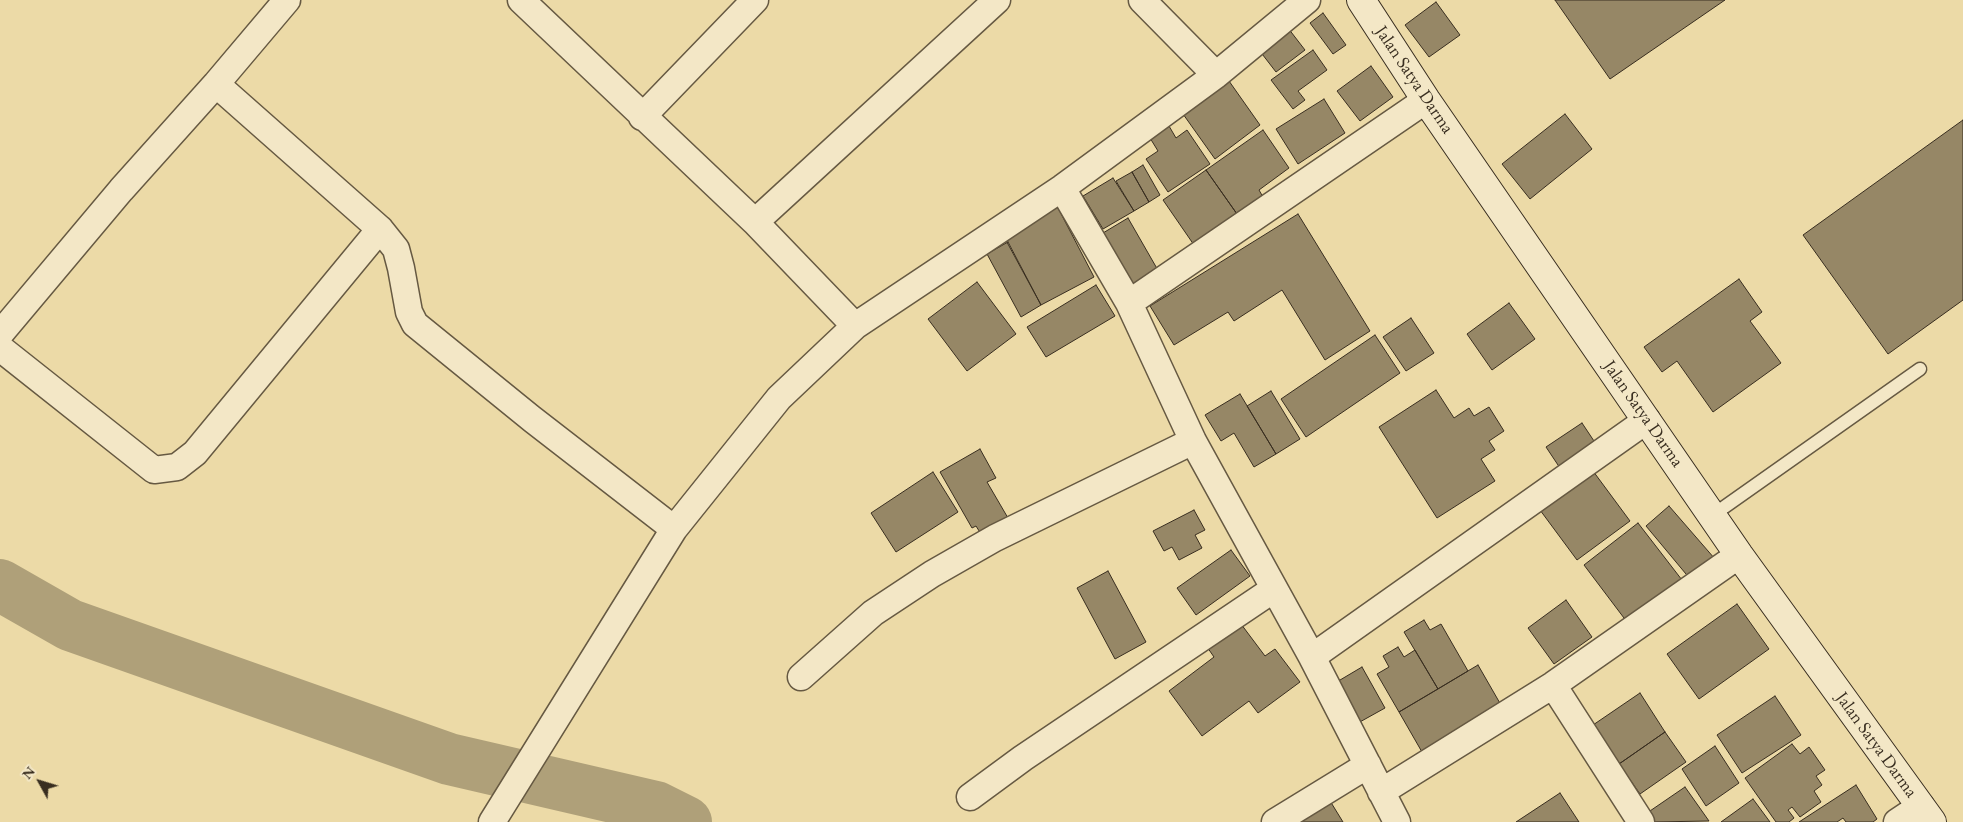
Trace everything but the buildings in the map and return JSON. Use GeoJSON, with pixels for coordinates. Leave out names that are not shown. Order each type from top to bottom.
{"type":"FeatureCollection","features":[{"type":"Feature","properties":{"kind":"main road","name":"Jalan Satya Darma"},"geometry":{"type":"LineString","coordinates":[[1361,0],[1426,100],[1739,555],[1926,814]]}},
{"type":"Feature","properties":{"kind":"street"},"geometry":{"type":"LineString","coordinates":[[0,334],[121,190],[216,84],[287,0]]}},
{"type":"Feature","properties":{"kind":"street"},"geometry":{"type":"LineString","coordinates":[[521,0],[642,117],[755,222],[855,326]]}},
{"type":"Feature","properties":{"kind":"street"},"geometry":{"type":"LineString","coordinates":[[642,117],[755,0]]}},
{"type":"Feature","properties":{"kind":"street"},"geometry":{"type":"LineString","coordinates":[[755,222],[997,0]]}},
{"type":"Feature","properties":{"kind":"street"},"geometry":{"type":"LineString","coordinates":[[1142,0],[1216,76]]}},
{"type":"Feature","properties":{"kind":"street"},"geometry":{"type":"LineString","coordinates":[[492,822],[674,528],[779,398],[855,326],[1062,188],[1216,76],[1308,0]]}},
{"type":"Feature","properties":{"kind":"street"},"geometry":{"type":"LineString","coordinates":[[216,84],[380,229],[396,250],[409,312],[415,324],[532,419],[674,528]]}},
{"type":"Feature","properties":{"kind":"street"},"geometry":{"type":"LineString","coordinates":[[1129,303],[1426,100]]}},
{"type":"Feature","properties":{"kind":"street"},"geometry":{"type":"LineString","coordinates":[[1062,188],[1129,303],[1194,441],[1312,657],[1397,822]]}},
{"type":"Feature","properties":{"kind":"street"},"geometry":{"type":"LineString","coordinates":[[0,348],[154,470],[177,467],[195,454],[380,229]]}},
{"type":"Feature","properties":{"kind":"street"},"geometry":{"type":"LineString","coordinates":[[1312,657],[1647,420]]}},
{"type":"Feature","properties":{"kind":"street"},"geometry":{"type":"LineString","coordinates":[[801,677],[873,612],[932,574],[995,538],[1194,441]]}},
{"type":"Feature","properties":{"kind":"street"},"geometry":{"type":"LineString","coordinates":[[1381,792],[1553,686],[1739,555]]}},
{"type":"Feature","properties":{"kind":"street"},"geometry":{"type":"LineString","coordinates":[[970,797],[1023,758],[1274,589]]}},
{"type":"Feature","properties":{"kind":"street"},"geometry":{"type":"LineString","coordinates":[[1553,686],[1641,822]]}},
{"type":"Feature","properties":{"kind":"street"},"geometry":{"type":"LineString","coordinates":[[1275,822],[1368,765]]}},
{"type":"Feature","properties":{"kind":"street"},"geometry":{"type":"LineString","coordinates":[[1897,822],[1926,814]]}},
{"type":"Feature","properties":{"kind":"lane"},"geometry":{"type":"LineString","coordinates":[[1713,515],[1920,369]]}},
{"type":"Feature","properties":{"kind":"waterway"},"geometry":{"type":"LineString","coordinates":[[0,585],[70,625],[449,759],[656,807],[686,822]]}}]}
